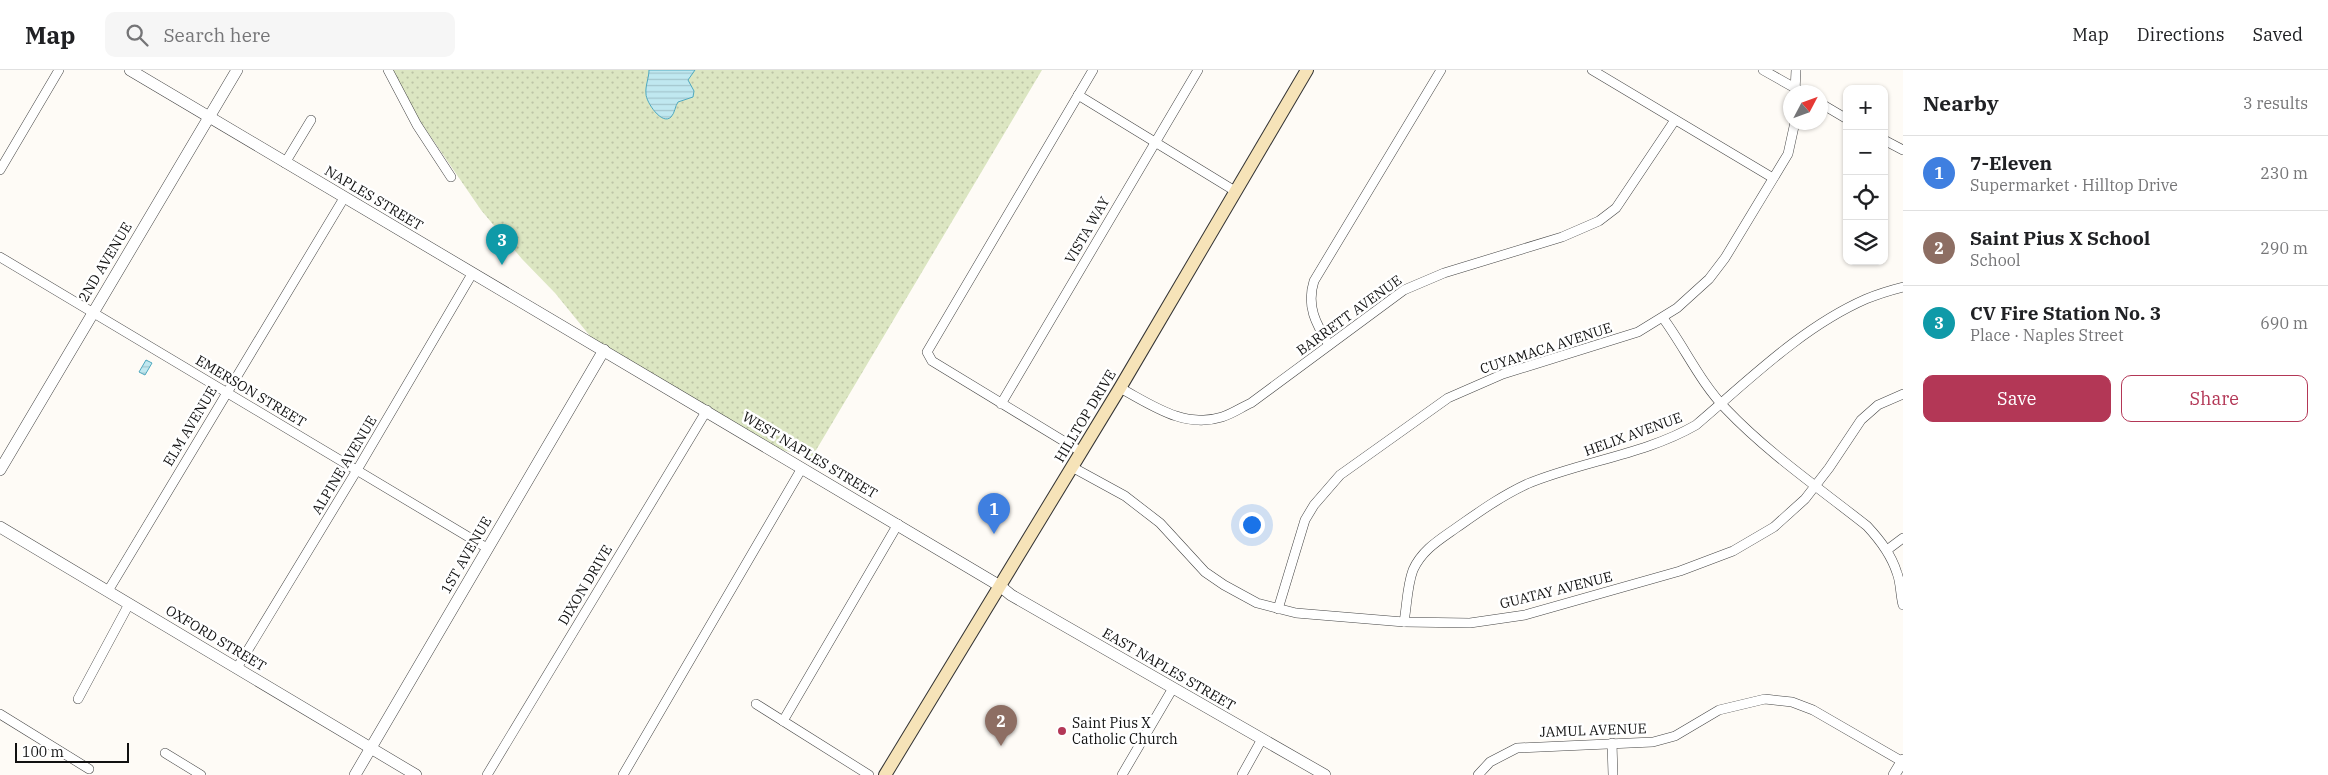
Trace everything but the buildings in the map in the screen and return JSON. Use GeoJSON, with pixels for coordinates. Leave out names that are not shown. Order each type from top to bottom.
{"type":"FeatureCollection","features":[{"type":"Feature","properties":{"kind":"main road","name":"HILLTOP DRIVE"},"geometry":{"type":"LineString","coordinates":[[885,775],[1120,388],[1307,70]]}},
{"type":"Feature","properties":{"kind":"street"},"geometry":{"type":"LineString","coordinates":[[0,170],[59,70]]}},
{"type":"Feature","properties":{"kind":"street","name":"2ND AVENUE"},"geometry":{"type":"LineString","coordinates":[[0,470],[237,70]]}},
{"type":"Feature","properties":{"kind":"street"},"geometry":{"type":"LineString","coordinates":[[388,70],[418,125],[451,177]]}},
{"type":"Feature","properties":{"kind":"street"},"geometry":{"type":"LineString","coordinates":[[1080,451],[932,361],[927,352],[1092,70]]}},
{"type":"Feature","properties":{"kind":"street","name":"VISTA WAY"},"geometry":{"type":"LineString","coordinates":[[1000,404],[1198,70]]}},
{"type":"Feature","properties":{"kind":"street"},"geometry":{"type":"LineString","coordinates":[[1330,346],[1316,323],[1312,310],[1311,296],[1314,281],[1441,70]]}},
{"type":"Feature","properties":{"kind":"street"},"geometry":{"type":"LineString","coordinates":[[1592,70],[1773,178]]}},
{"type":"Feature","properties":{"kind":"street"},"geometry":{"type":"LineString","coordinates":[[1763,70],[1787,85]]}},
{"type":"Feature","properties":{"kind":"street"},"geometry":{"type":"LineString","coordinates":[[1796,70],[1797,85]]}},
{"type":"Feature","properties":{"kind":"street","name":"NAPLES STREET"},"geometry":{"type":"LineString","coordinates":[[133,71],[472,274],[604,350]]}},
{"type":"Feature","properties":{"kind":"street"},"geometry":{"type":"LineString","coordinates":[[1078,95],[1235,191]]}},
{"type":"Feature","properties":{"kind":"street"},"geometry":{"type":"LineString","coordinates":[[1828,107],[1843,116]]}},
{"type":"Feature","properties":{"kind":"street"},"geometry":{"type":"LineString","coordinates":[[285,163],[311,120]]}},
{"type":"Feature","properties":{"kind":"street","name":"BARRETT AVENUE"},"geometry":{"type":"LineString","coordinates":[[1120,388],[1169,415],[1185,420],[1222,417],[1251,403],[1404,290],[1444,273],[1562,237],[1599,221],[1616,208],[1675,120]]}},
{"type":"Feature","properties":{"kind":"street","name":"CUYAMACA AVENUE"},"geometry":{"type":"LineString","coordinates":[[1278,609],[1306,520],[1314,505],[1340,475],[1448,398],[1484,381],[1629,336],[1663,318],[1688,299],[1709,280],[1725,258],[1788,154],[1793,130]]}},
{"type":"Feature","properties":{"kind":"street"},"geometry":{"type":"LineString","coordinates":[[1888,142],[1903,150]]}},
{"type":"Feature","properties":{"kind":"street","name":"ELM AVENUE"},"geometry":{"type":"LineString","coordinates":[[108,591],[344,198]]}},
{"type":"Feature","properties":{"kind":"street","name":"EMERSON STREET"},"geometry":{"type":"LineString","coordinates":[[0,257],[487,548]]}},
{"type":"Feature","properties":{"kind":"street","name":"ALPINE AVENUE"},"geometry":{"type":"LineString","coordinates":[[237,668],[357,470],[472,274]]}},
{"type":"Feature","properties":{"kind":"street","name":"HELIX AVENUE"},"geometry":{"type":"LineString","coordinates":[[1404,622],[1412,573],[1433,543],[1499,498],[1529,484],[1653,445],[1683,433],[1696,425],[1787,348],[1835,315],[1866,299],[1903,286]]}},
{"type":"Feature","properties":{"kind":"street"},"geometry":{"type":"LineString","coordinates":[[1663,318],[1694,368],[1721,404],[1780,459],[1867,526],[1887,550],[1898,574],[1903,605]]}},
{"type":"Feature","properties":{"kind":"street","name":"WEST NAPLES STREET"},"geometry":{"type":"LineString","coordinates":[[604,350],[1000,586]]}},
{"type":"Feature","properties":{"kind":"street","name":"1ST AVENUE"},"geometry":{"type":"LineString","coordinates":[[355,775],[604,350]]}},
{"type":"Feature","properties":{"kind":"street","name":"GUATAY AVENUE"},"geometry":{"type":"LineString","coordinates":[[1072,467],[1125,496],[1139,506],[1160,523],[1205,572],[1257,603],[1296,613],[1404,622],[1470,623],[1525,615],[1680,571],[1733,552],[1774,527],[1816,486],[1860,420],[1878,405],[1903,394]]}},
{"type":"Feature","properties":{"kind":"street","name":"DIXON DRIVE"},"geometry":{"type":"LineString","coordinates":[[487,775],[707,410]]}},
{"type":"Feature","properties":{"kind":"street"},"geometry":{"type":"LineString","coordinates":[[623,775],[802,468]]}},
{"type":"Feature","properties":{"kind":"street"},"geometry":{"type":"LineString","coordinates":[[783,721],[898,524]]}},
{"type":"Feature","properties":{"kind":"street","name":"OXFORD STREET"},"geometry":{"type":"LineString","coordinates":[[0,527],[416,775]]}},
{"type":"Feature","properties":{"kind":"street"},"geometry":{"type":"LineString","coordinates":[[1887,550],[1903,538]]}},
{"type":"Feature","properties":{"kind":"street","name":"EAST NAPLES STREET"},"geometry":{"type":"LineString","coordinates":[[1000,586],[1011,595],[1325,775]]}},
{"type":"Feature","properties":{"kind":"street"},"geometry":{"type":"LineString","coordinates":[[78,699],[129,604]]}},
{"type":"Feature","properties":{"kind":"street"},"geometry":{"type":"LineString","coordinates":[[1122,775],[1173,688]]}},
{"type":"Feature","properties":{"kind":"street","name":"JAMUL AVENUE"},"geometry":{"type":"LineString","coordinates":[[1478,775],[1490,762],[1517,748],[1653,742],[1675,736],[1718,710],[1765,699],[1792,702],[1813,710],[1903,761]]}},
{"type":"Feature","properties":{"kind":"street"},"geometry":{"type":"LineString","coordinates":[[756,704],[869,775]]}},
{"type":"Feature","properties":{"kind":"street"},"geometry":{"type":"LineString","coordinates":[[0,714],[89,769]]}},
{"type":"Feature","properties":{"kind":"street"},"geometry":{"type":"LineString","coordinates":[[1242,775],[1262,739]]}},
{"type":"Feature","properties":{"kind":"street"},"geometry":{"type":"LineString","coordinates":[[1612,743],[1613,775]]}},
{"type":"Feature","properties":{"kind":"street"},"geometry":{"type":"LineString","coordinates":[[165,753],[201,775]]}},
{"type":"Feature","properties":{"kind":"street"},"geometry":{"type":"LineString","coordinates":[[1894,775],[1903,761]]}},
{"type":"Feature","properties":{"kind":"green space"},"geometry":{"type":"Polygon","coordinates":[[[390,70],[1042,70],[812,457],[760,445],[603,352],[555,293],[522,259],[481,210],[420,121],[390,70]]]}},
{"type":"Feature","properties":{"kind":"water"},"geometry":{"type":"Polygon","coordinates":[[[649,70],[695,70],[688,80],[694,91],[693,97],[678,102],[671,117],[667,119],[655,112],[647,98],[646,88],[649,70]]]}},
{"type":"Feature","properties":{"kind":"water"},"geometry":{"type":"Polygon","coordinates":[[[146,360],[152,363],[145,375],[139,372],[146,360]]]}},
{"type":"Feature","properties":{"kind":"place","name":"CV Fire Station No. 3"},"geometry":{"type":"Point","coordinates":[502,265]}},
{"type":"Feature","properties":{"kind":"place","name":"7-Eleven"},"geometry":{"type":"Point","coordinates":[994,534]}},
{"type":"Feature","properties":{"kind":"place","name":"Saint Pius X Catholic Church"},"geometry":{"type":"Point","coordinates":[1062,731]}},
{"type":"Feature","properties":{"kind":"place","name":"Saint Pius X School"},"geometry":{"type":"Point","coordinates":[1001,746]}}]}
